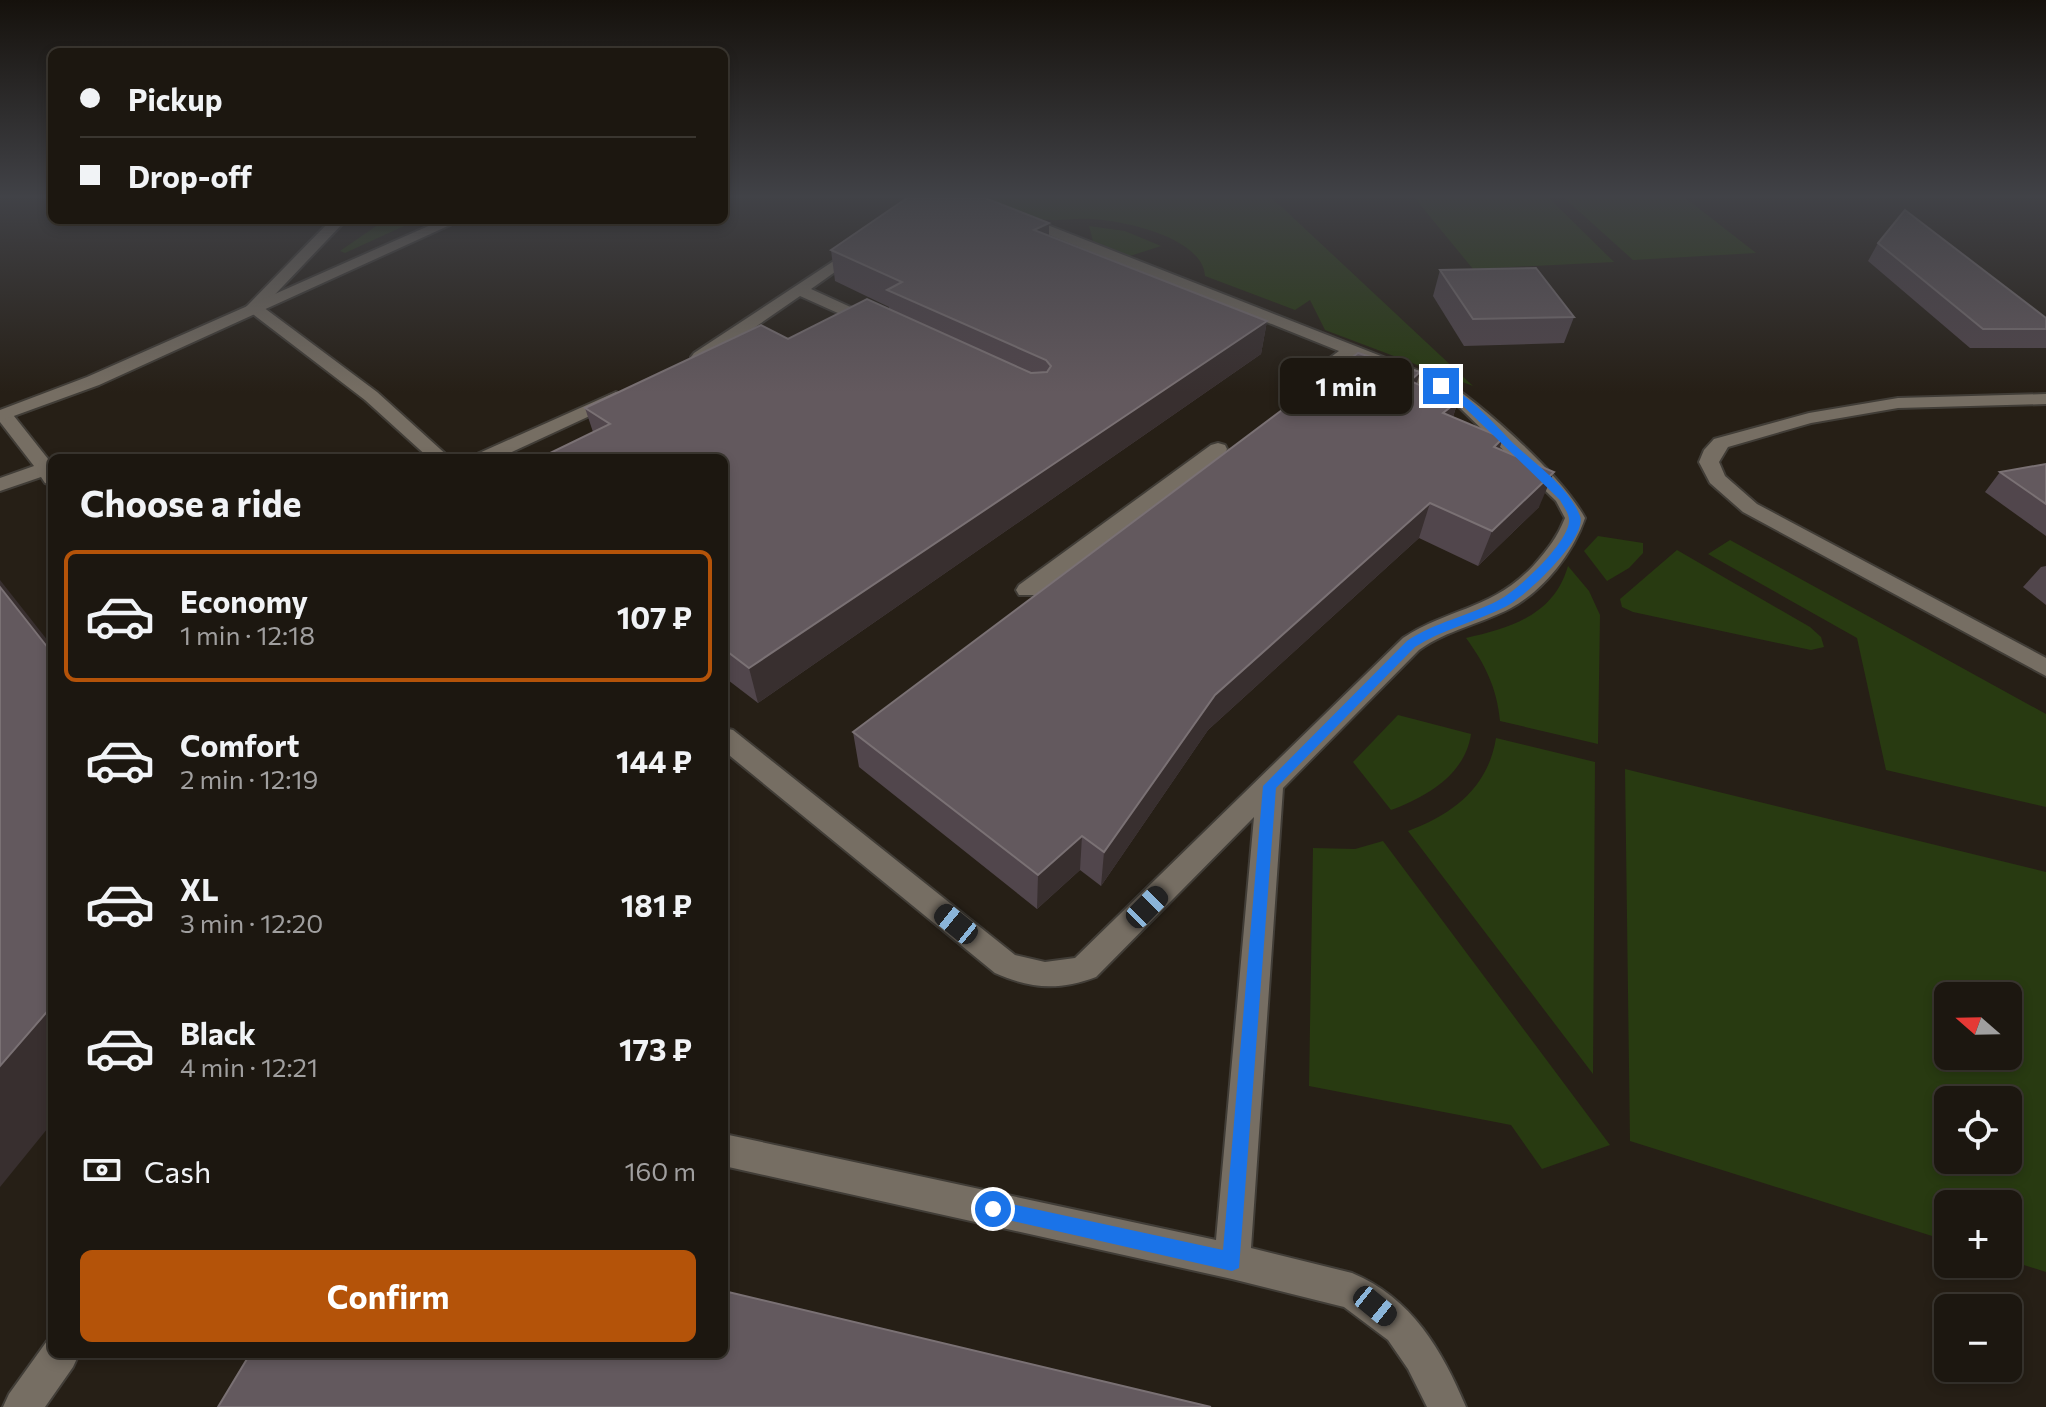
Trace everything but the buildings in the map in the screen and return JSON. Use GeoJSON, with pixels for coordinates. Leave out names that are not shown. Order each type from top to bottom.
{"type":"FeatureCollection","features":[{"type":"Feature","properties":{"kind":"street"},"geometry":{"type":"LineString","coordinates":[[253,308],[298,262]]}},
{"type":"Feature","properties":{"kind":"street"},"geometry":{"type":"LineString","coordinates":[[48,472],[2,415],[93,381],[359,262]]}},
{"type":"Feature","properties":{"kind":"street"},"geometry":{"type":"LineString","coordinates":[[678,368],[729,339],[841,262]]}},
{"type":"Feature","properties":{"kind":"street"},"geometry":{"type":"LineString","coordinates":[[728,740],[1005,964],[1023,973],[1043,977],[1063,976],[1086,968],[1411,644],[1429,632],[1501,604],[1516,595],[1566,543],[1575,518],[1564,498],[1463,401],[1428,379],[1130,262]]}},
{"type":"Feature","properties":{"kind":"street"},"geometry":{"type":"LineString","coordinates":[[801,290],[884,328]]}},
{"type":"Feature","properties":{"kind":"street"},"geometry":{"type":"LineString","coordinates":[[253,308],[371,396],[436,454]]}},
{"type":"Feature","properties":{"kind":"street"},"geometry":{"type":"LineString","coordinates":[[1318,375],[1353,349]]}},
{"type":"Feature","properties":{"kind":"street"},"geometry":{"type":"LineString","coordinates":[[493,454],[636,387]]}},
{"type":"Feature","properties":{"kind":"street"},"geometry":{"type":"LineString","coordinates":[[2046,399],[1898,403],[1809,418],[1732,439],[1713,450],[1709,462],[1713,472],[1732,495],[1750,508],[2046,668]]}},
{"type":"Feature","properties":{"kind":"street"},"geometry":{"type":"LineString","coordinates":[[1027,590],[1218,449]]}},
{"type":"Feature","properties":{"kind":"street"},"geometry":{"type":"LineString","coordinates":[[0,485],[48,473]]}},
{"type":"Feature","properties":{"kind":"street"},"geometry":{"type":"LineString","coordinates":[[1232,1261],[1270,786]]}},
{"type":"Feature","properties":{"kind":"street"},"geometry":{"type":"LineString","coordinates":[[728,1151],[1232,1261],[1352,1291],[1401,1327],[1415,1346],[1447,1407]]}},
{"type":"Feature","properties":{"kind":"street"},"geometry":{"type":"LineString","coordinates":[[22,1407],[57,1358]]}},
{"type":"Feature","properties":{"kind":"green space"},"geometry":{"type":"Polygon","coordinates":[[[1201,262],[1340,262],[1473,386],[1325,330],[1310,300],[1295,310],[1205,276],[1201,262]]]}},
{"type":"Feature","properties":{"kind":"green space"},"geometry":{"type":"Polygon","coordinates":[[[1467,262],[1614,262],[1473,269],[1467,262]]]}},
{"type":"Feature","properties":{"kind":"green space"},"geometry":{"type":"Polygon","coordinates":[[[1598,536],[1643,543],[1643,553],[1629,568],[1607,581],[1584,551],[1598,536]]]}},
{"type":"Feature","properties":{"kind":"green space"},"geometry":{"type":"Polygon","coordinates":[[[1730,540],[2046,714],[2046,807],[1886,770],[1857,638],[1708,554],[1730,540]]]}},
{"type":"Feature","properties":{"kind":"green space"},"geometry":{"type":"Polygon","coordinates":[[[1677,550],[1810,627],[1821,637],[1824,647],[1811,650],[1633,612],[1622,607],[1620,599],[1677,550]]]}},
{"type":"Feature","properties":{"kind":"green space"},"geometry":{"type":"Polygon","coordinates":[[[1568,566],[1589,591],[1600,615],[1598,744],[1500,721],[1489,677],[1466,638],[1529,617],[1552,597],[1568,566]]]}},
{"type":"Feature","properties":{"kind":"green space"},"geometry":{"type":"Polygon","coordinates":[[[1398,715],[1471,734],[1467,749],[1452,773],[1430,791],[1391,810],[1353,762],[1398,715]]]}},
{"type":"Feature","properties":{"kind":"green space"},"geometry":{"type":"Polygon","coordinates":[[[1496,738],[1595,762],[1593,1074],[1408,831],[1440,816],[1466,797],[1485,771],[1496,738]]]}},
{"type":"Feature","properties":{"kind":"green space"},"geometry":{"type":"Polygon","coordinates":[[[1625,769],[2046,872],[2046,1272],[2022,1264],[2022,1190],[1934,1190],[1934,1237],[1630,1141],[1625,769]]]}},
{"type":"Feature","properties":{"kind":"green space"},"geometry":{"type":"Polygon","coordinates":[[[1383,841],[1610,1145],[1542,1169],[1511,1125],[1309,1086],[1313,848],[1355,849],[1383,841]]]}},
{"type":"Feature","properties":{"kind":"route"},"geometry":{"type":"LineString","coordinates":[[993,1209],[1232,1261],[1270,786],[1418,638],[1516,595],[1566,543],[1575,525],[1575,518],[1564,498],[1463,401],[1441,386]]}}]}
